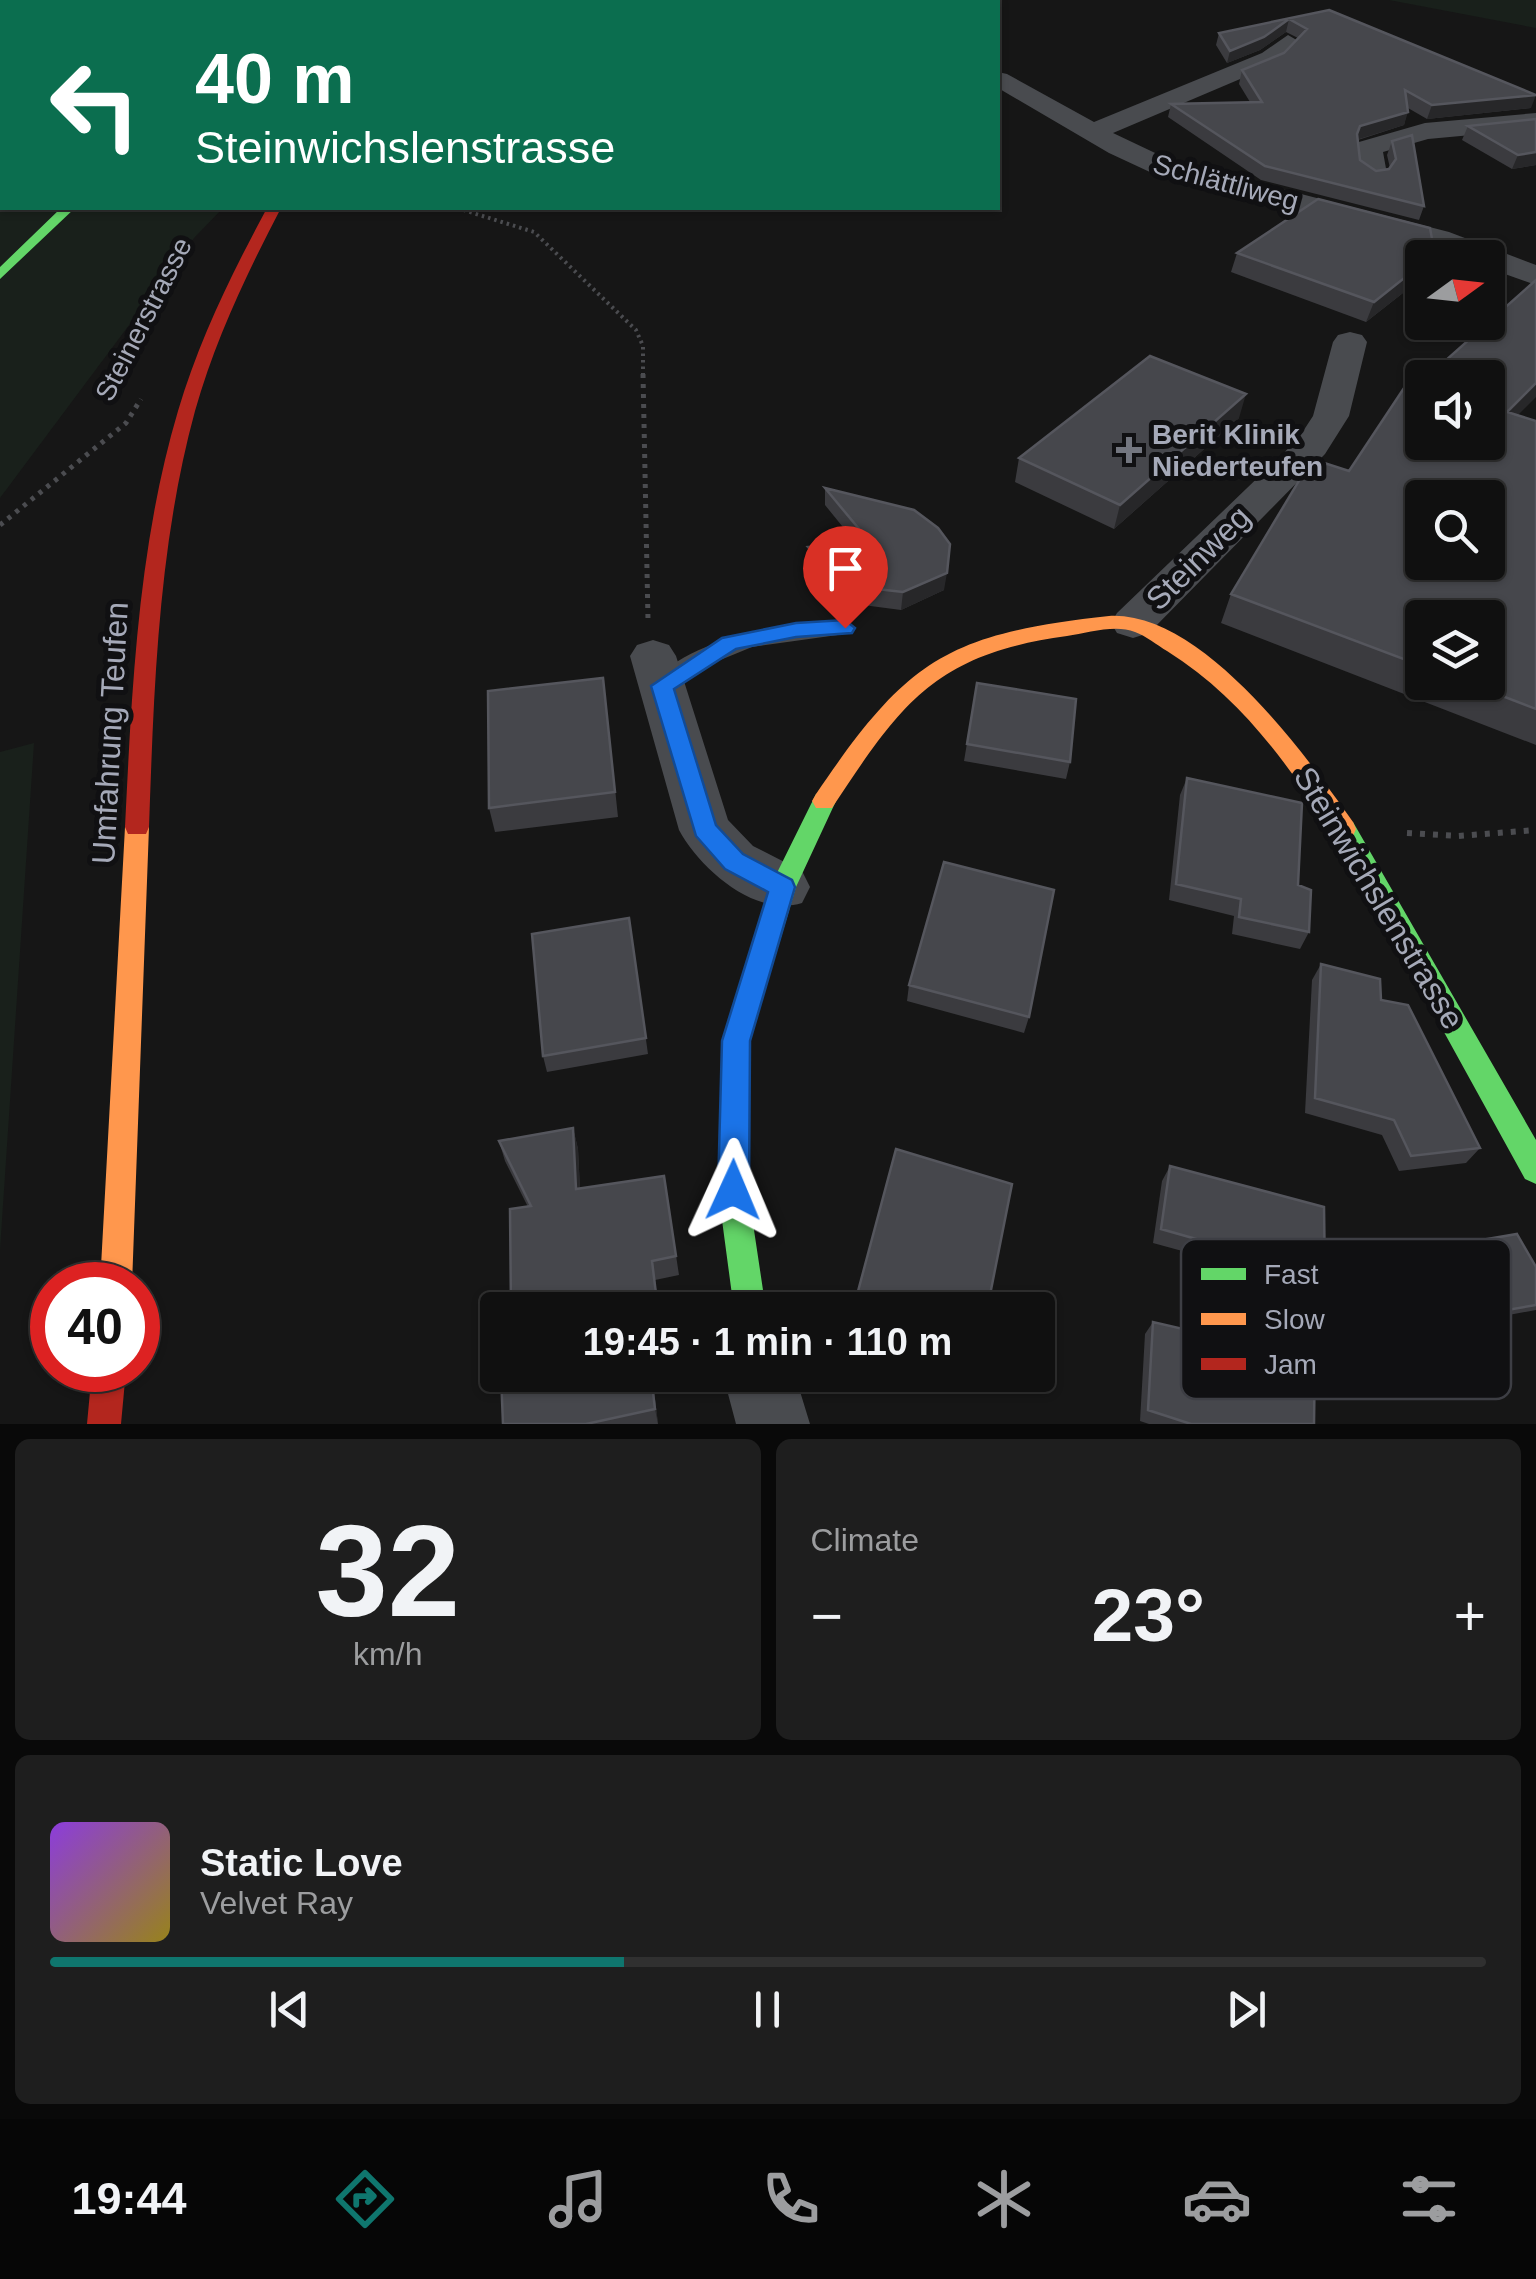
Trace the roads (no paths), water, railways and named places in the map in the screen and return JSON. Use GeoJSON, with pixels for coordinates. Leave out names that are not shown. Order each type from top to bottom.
{"type":"FeatureCollection","features":[{"type":"Feature","properties":{"kind":"main road"},"geometry":{"type":"LineString","coordinates":[[0,275],[66,210]]}},
{"type":"Feature","properties":{"kind":"main road","name":"Umfahrung Teufen"},"geometry":{"type":"LineString","coordinates":[[118,1262],[142,699],[152,570],[169,475],[194,385],[220,311],[273,210]]}},
{"type":"Feature","properties":{"kind":"main road"},"geometry":{"type":"LineString","coordinates":[[747,1292],[733,1190],[736,1041],[782,887],[820,807],[856,753],[923,676],[970,647],[1026,632],[1133,623]]}},
{"type":"Feature","properties":{"kind":"main road","name":"Steinwichslenstrasse"},"geometry":{"type":"LineString","coordinates":[[1133,623],[1181,650],[1230,685],[1287,745],[1344,829],[1536,1169]]}},
{"type":"Feature","properties":{"kind":"main road"},"geometry":{"type":"LineString","coordinates":[[104,1424],[107,1392]]}},
{"type":"Feature","properties":{"kind":"street","name":"Schlättliweg"},"geometry":{"type":"LineString","coordinates":[[1092,132],[1270,58],[1288,42]]}},
{"type":"Feature","properties":{"kind":"street","name":"Schlättliweg"},"geometry":{"type":"LineString","coordinates":[[1000,79],[1040,96],[1123,152],[1162,167],[1438,238],[1536,276]]}},
{"type":"Feature","properties":{"kind":"street"},"geometry":{"type":"LineString","coordinates":[[1373,174],[1368,148],[1425,131],[1536,121]]}},
{"type":"Feature","properties":{"kind":"street","name":"Steinweg"},"geometry":{"type":"LineString","coordinates":[[1133,623],[1312,446],[1331,416],[1350,342]]}},
{"type":"Feature","properties":{"kind":"street"},"geometry":{"type":"LineString","coordinates":[[657,671],[705,830],[734,862],[782,887]]}},
{"type":"Feature","properties":{"kind":"street"},"geometry":{"type":"LineString","coordinates":[[764,1392],[773,1424]]}},
{"type":"Feature","properties":{"kind":"lane"},"geometry":{"type":"LineString","coordinates":[[657,671],[730,643],[796,630],[845,628]]}},
{"type":"Feature","properties":{"kind":"place","name":"Berit Klinik Niederteufen"},"geometry":{"type":"Point","coordinates":[1129,450]}}]}
